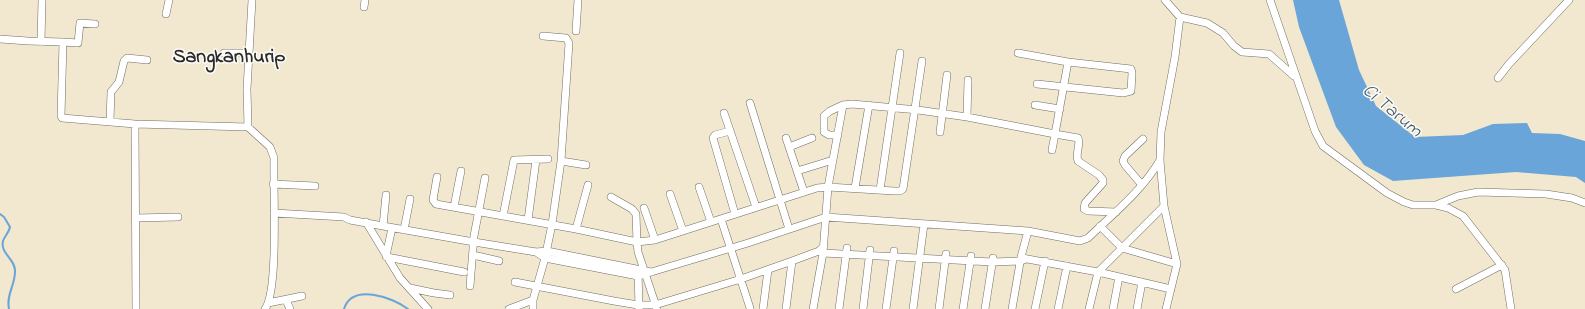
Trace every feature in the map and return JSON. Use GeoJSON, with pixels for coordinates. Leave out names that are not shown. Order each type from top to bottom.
{"type":"FeatureCollection","features":[{"type":"Feature","properties":{"kind":"street"},"geometry":{"type":"LineString","coordinates":[[41,42],[42,0]]}},
{"type":"Feature","properties":{"kind":"street"},"geometry":{"type":"LineString","coordinates":[[166,14],[169,0]]}},
{"type":"Feature","properties":{"kind":"street"},"geometry":{"type":"LineString","coordinates":[[248,127],[247,89],[252,0]]}},
{"type":"Feature","properties":{"kind":"street"},"geometry":{"type":"LineString","coordinates":[[576,31],[578,0]]}},
{"type":"Feature","properties":{"kind":"street"},"geometry":{"type":"LineString","coordinates":[[1165,0],[1183,18],[1201,21],[1211,25],[1223,33],[1234,46],[1242,52],[1269,54],[1296,77]]}},
{"type":"Feature","properties":{"kind":"street"},"geometry":{"type":"LineString","coordinates":[[1270,0],[1315,131],[1323,146],[1397,199],[1413,204],[1436,205],[1448,208],[1463,216],[1502,265],[1507,277],[1511,309]]}},
{"type":"Feature","properties":{"kind":"street"},"geometry":{"type":"LineString","coordinates":[[1498,78],[1509,64],[1569,0]]}},
{"type":"Feature","properties":{"kind":"street"},"geometry":{"type":"LineString","coordinates":[[1166,309],[1177,264],[1164,206],[1160,160],[1161,132],[1183,18]]}},
{"type":"Feature","properties":{"kind":"street"},"geometry":{"type":"LineString","coordinates":[[0,38],[41,42],[78,42],[80,23],[95,24]]}},
{"type":"Feature","properties":{"kind":"street"},"geometry":{"type":"LineString","coordinates":[[533,309],[533,300],[546,255],[552,224],[561,161],[568,41],[564,37],[543,36]]}},
{"type":"Feature","properties":{"kind":"street"},"geometry":{"type":"LineString","coordinates":[[63,42],[61,117],[135,124],[248,127],[272,151],[274,158],[273,272],[271,293],[266,306]]}},
{"type":"Feature","properties":{"kind":"street"},"geometry":{"type":"LineString","coordinates":[[880,190],[900,52]]}},
{"type":"Feature","properties":{"kind":"street"},"geometry":{"type":"LineString","coordinates":[[224,54],[249,53]]}},
{"type":"Feature","properties":{"kind":"street"},"geometry":{"type":"LineString","coordinates":[[1018,53],[1068,62],[1131,69],[1132,73],[1131,91],[1123,93],[1037,84]]}},
{"type":"Feature","properties":{"kind":"street"},"geometry":{"type":"LineString","coordinates":[[110,122],[111,92],[119,82],[124,61],[127,58],[147,60]]}},
{"type":"Feature","properties":{"kind":"street"},"geometry":{"type":"LineString","coordinates":[[437,177],[433,203],[552,224],[637,242],[655,240],[823,187],[900,191],[903,189],[922,61]]}},
{"type":"Feature","properties":{"kind":"street"},"geometry":{"type":"LineString","coordinates":[[1052,150],[1068,62]]}},
{"type":"Feature","properties":{"kind":"street"},"geometry":{"type":"LineString","coordinates":[[940,132],[947,75]]}},
{"type":"Feature","properties":{"kind":"street"},"geometry":{"type":"LineString","coordinates":[[967,117],[968,80]]}},
{"type":"Feature","properties":{"kind":"street"},"geometry":{"type":"LineString","coordinates":[[750,104],[789,229]]}},
{"type":"Feature","properties":{"kind":"street"},"geometry":{"type":"LineString","coordinates":[[838,135],[829,135],[824,132],[824,116],[830,111],[844,105],[852,104],[892,107],[967,117],[1078,138],[1078,161],[1104,180],[1085,203],[1084,208],[1088,210],[1116,212]]}},
{"type":"Feature","properties":{"kind":"street"},"geometry":{"type":"LineString","coordinates":[[813,309],[822,250],[828,187],[844,105]]}},
{"type":"Feature","properties":{"kind":"street"},"geometry":{"type":"LineString","coordinates":[[855,188],[869,105]]}},
{"type":"Feature","properties":{"kind":"street"},"geometry":{"type":"LineString","coordinates":[[1035,105],[1060,109]]}},
{"type":"Feature","properties":{"kind":"street"},"geometry":{"type":"LineString","coordinates":[[724,114],[756,207]]}},
{"type":"Feature","properties":{"kind":"street"},"geometry":{"type":"LineString","coordinates":[[135,124],[136,309]]}},
{"type":"Feature","properties":{"kind":"street"},"geometry":{"type":"LineString","coordinates":[[730,130],[715,135],[713,140],[735,214]]}},
{"type":"Feature","properties":{"kind":"street"},"geometry":{"type":"LineString","coordinates":[[786,138],[804,192]]}},
{"type":"Feature","properties":{"kind":"street"},"geometry":{"type":"LineString","coordinates":[[789,147],[812,138]]}},
{"type":"Feature","properties":{"kind":"street"},"geometry":{"type":"LineString","coordinates":[[1142,185],[1123,161],[1125,156],[1143,139]]}},
{"type":"Feature","properties":{"kind":"street"},"geometry":{"type":"LineString","coordinates":[[503,216],[513,161],[548,159]]}},
{"type":"Feature","properties":{"kind":"street"},"geometry":{"type":"LineString","coordinates":[[528,220],[536,160]]}},
{"type":"Feature","properties":{"kind":"street"},"geometry":{"type":"LineString","coordinates":[[797,171],[833,160]]}},
{"type":"Feature","properties":{"kind":"street"},"geometry":{"type":"LineString","coordinates":[[274,216],[346,222],[350,220],[366,222],[392,228],[536,252],[643,272],[730,248],[826,217],[892,220],[924,224],[1028,231],[1080,241],[1088,238],[1116,212],[1142,185],[1160,160]]}},
{"type":"Feature","properties":{"kind":"street"},"geometry":{"type":"LineString","coordinates":[[561,161],[586,165]]}},
{"type":"Feature","properties":{"kind":"street"},"geometry":{"type":"LineString","coordinates":[[454,207],[461,171]]}},
{"type":"Feature","properties":{"kind":"street"},"geometry":{"type":"LineString","coordinates":[[470,286],[478,211],[485,178]]}},
{"type":"Feature","properties":{"kind":"street"},"geometry":{"type":"LineString","coordinates":[[273,184],[315,186]]}},
{"type":"Feature","properties":{"kind":"street"},"geometry":{"type":"LineString","coordinates":[[576,229],[588,185]]}},
{"type":"Feature","properties":{"kind":"street"},"geometry":{"type":"LineString","coordinates":[[699,187],[711,222]]}},
{"type":"Feature","properties":{"kind":"street"},"geometry":{"type":"LineString","coordinates":[[1436,205],[1458,196],[1478,192],[1546,194],[1572,198],[1585,203]]}},
{"type":"Feature","properties":{"kind":"street"},"geometry":{"type":"LineString","coordinates":[[670,194],[683,231]]}},
{"type":"Feature","properties":{"kind":"street"},"geometry":{"type":"LineString","coordinates":[[383,226],[386,195]]}},
{"type":"Feature","properties":{"kind":"street"},"geometry":{"type":"LineString","coordinates":[[611,197],[634,212],[637,220],[637,242],[643,272],[656,307]]}},
{"type":"Feature","properties":{"kind":"street"},"geometry":{"type":"LineString","coordinates":[[404,230],[410,199]]}},
{"type":"Feature","properties":{"kind":"street"},"geometry":{"type":"LineString","coordinates":[[1089,309],[1098,272],[1164,206]]}},
{"type":"Feature","properties":{"kind":"street"},"geometry":{"type":"LineString","coordinates":[[644,208],[655,240]]}},
{"type":"Feature","properties":{"kind":"street"},"geometry":{"type":"LineString","coordinates":[[136,218],[178,217]]}},
{"type":"Feature","properties":{"kind":"street"},"geometry":{"type":"LineString","coordinates":[[721,219],[751,308]]}},
{"type":"Feature","properties":{"kind":"street"},"geometry":{"type":"LineString","coordinates":[[366,222],[400,278],[428,309]]}},
{"type":"Feature","properties":{"kind":"street"},"geometry":{"type":"LineString","coordinates":[[913,309],[924,224]]}},
{"type":"Feature","properties":{"kind":"street"},"geometry":{"type":"LineString","coordinates":[[1100,226],[1122,248],[1177,264]]}},
{"type":"Feature","properties":{"kind":"street"},"geometry":{"type":"LineString","coordinates":[[386,256],[392,228]]}},
{"type":"Feature","properties":{"kind":"street"},"geometry":{"type":"LineString","coordinates":[[1012,309],[1028,231]]}},
{"type":"Feature","properties":{"kind":"street"},"geometry":{"type":"LineString","coordinates":[[516,282],[639,307],[656,307],[768,270],[822,250],[894,253],[919,257],[946,256],[993,260],[1022,259],[1045,261],[1171,289]]}},
{"type":"Feature","properties":{"kind":"street"},"geometry":{"type":"LineString","coordinates":[[839,309],[847,251]]}},
{"type":"Feature","properties":{"kind":"street"},"geometry":{"type":"LineString","coordinates":[[864,309],[870,252]]}},
{"type":"Feature","properties":{"kind":"street"},"geometry":{"type":"LineString","coordinates":[[886,309],[894,253]]}},
{"type":"Feature","properties":{"kind":"street"},"geometry":{"type":"LineString","coordinates":[[473,255],[499,261]]}},
{"type":"Feature","properties":{"kind":"street"},"geometry":{"type":"LineString","coordinates":[[386,256],[464,272]]}},
{"type":"Feature","properties":{"kind":"street"},"geometry":{"type":"LineString","coordinates":[[939,309],[946,256]]}},
{"type":"Feature","properties":{"kind":"street"},"geometry":{"type":"LineString","coordinates":[[963,309],[970,258]]}},
{"type":"Feature","properties":{"kind":"street"},"geometry":{"type":"LineString","coordinates":[[985,309],[993,260]]}},
{"type":"Feature","properties":{"kind":"street"},"geometry":{"type":"LineString","coordinates":[[786,309],[792,261]]}},
{"type":"Feature","properties":{"kind":"street"},"geometry":{"type":"LineString","coordinates":[[1035,309],[1045,261]]}},
{"type":"Feature","properties":{"kind":"street"},"geometry":{"type":"LineString","coordinates":[[1456,289],[1502,265]]}},
{"type":"Feature","properties":{"kind":"street"},"geometry":{"type":"LineString","coordinates":[[1058,309],[1067,266]]}},
{"type":"Feature","properties":{"kind":"street"},"geometry":{"type":"LineString","coordinates":[[763,309],[768,270]]}},
{"type":"Feature","properties":{"kind":"street"},"geometry":{"type":"LineString","coordinates":[[639,307],[643,272]]}},
{"type":"Feature","properties":{"kind":"street"},"geometry":{"type":"LineString","coordinates":[[1113,309],[1120,277]]}},
{"type":"Feature","properties":{"kind":"street"},"geometry":{"type":"LineString","coordinates":[[1137,309],[1142,282]]}},
{"type":"Feature","properties":{"kind":"street"},"geometry":{"type":"LineString","coordinates":[[410,288],[450,295]]}},
{"type":"Feature","properties":{"kind":"street"},"geometry":{"type":"LineString","coordinates":[[266,306],[302,296]]}},
{"type":"Feature","properties":{"kind":"street"},"geometry":{"type":"LineString","coordinates":[[286,300],[290,309]]}},
{"type":"Feature","properties":{"kind":"street"},"geometry":{"type":"LineString","coordinates":[[509,309],[533,300]]}},
{"type":"Feature","properties":{"kind":"street"},"geometry":{"type":"LineString","coordinates":[[614,301],[616,309]]}},
{"type":"Feature","properties":{"kind":"water"},"geometry":{"type":"Polygon","coordinates":[[[1293,0],[1339,0],[1359,70],[1376,106],[1415,137],[1463,135],[1493,124],[1527,123],[1532,133],[1560,134],[1585,141],[1585,183],[1576,177],[1516,172],[1393,181],[1364,165],[1336,127],[1299,27],[1293,0]]]}},
{"type":"Feature","properties":{"kind":"waterway"},"geometry":{"type":"LineString","coordinates":[[0,214],[4,217],[10,227],[3,241],[3,246],[15,267],[15,277],[8,304],[9,309]]}},
{"type":"Feature","properties":{"kind":"waterway"},"geometry":{"type":"LineString","coordinates":[[344,309],[348,301],[355,296],[364,294],[392,300],[408,309]]}},
{"type":"Feature","properties":{"kind":"district","name":"Sangkanhurip"},"geometry":{"type":"Point","coordinates":[229,59]}},
{"type":"Feature","properties":{"kind":"water label","name":"Ci Tarum"},"geometry":{"type":"Point","coordinates":[1391,112]}}]}
